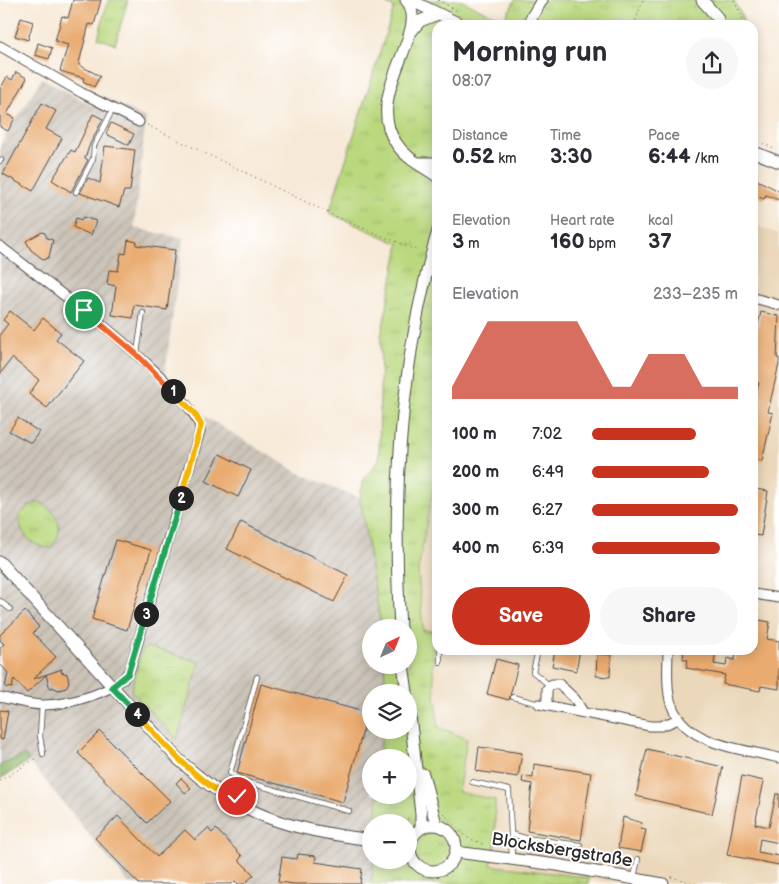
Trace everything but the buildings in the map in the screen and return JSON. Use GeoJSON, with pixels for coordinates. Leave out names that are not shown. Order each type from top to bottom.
{"type":"FeatureCollection","features":[{"type":"Feature","properties":{"kind":"main road"},"geometry":{"type":"LineString","coordinates":[[406,0],[412,14],[410,33],[391,83],[386,108],[388,126],[395,143],[414,162],[432,174]]}},
{"type":"Feature","properties":{"kind":"main road"},"geometry":{"type":"LineString","coordinates":[[410,0],[451,20]]}},
{"type":"Feature","properties":{"kind":"main road"},"geometry":{"type":"LineString","coordinates":[[530,20],[542,0]]}},
{"type":"Feature","properties":{"kind":"main road"},"geometry":{"type":"LineString","coordinates":[[702,0],[718,20]]}},
{"type":"Feature","properties":{"kind":"main road"},"geometry":{"type":"LineString","coordinates":[[410,33],[420,21],[438,14]]}},
{"type":"Feature","properties":{"kind":"main road"},"geometry":{"type":"LineString","coordinates":[[758,154],[779,162]]}},
{"type":"Feature","properties":{"kind":"main road"},"geometry":{"type":"LineString","coordinates":[[414,162],[432,163]]}},
{"type":"Feature","properties":{"kind":"main road"},"geometry":{"type":"LineString","coordinates":[[400,619],[397,561],[398,479],[402,432],[417,326],[432,258]]}},
{"type":"Feature","properties":{"kind":"main road"},"geometry":{"type":"LineString","coordinates":[[0,562],[178,759],[211,788],[259,815],[289,825],[323,833],[362,839]]}},
{"type":"Feature","properties":{"kind":"main road"},"geometry":{"type":"LineString","coordinates":[[414,739],[426,813],[420,828]]}},
{"type":"Feature","properties":{"kind":"main road"},"geometry":{"type":"LineString","coordinates":[[417,864],[426,870],[434,872],[448,866],[456,852],[452,834],[436,824],[426,813]]}},
{"type":"Feature","properties":{"kind":"main road"},"geometry":{"type":"LineString","coordinates":[[417,830],[436,824]]}},
{"type":"Feature","properties":{"kind":"main road","name":"Blocksbergstraße"},"geometry":{"type":"LineString","coordinates":[[456,852],[634,878],[664,880]]}},
{"type":"Feature","properties":{"kind":"street"},"geometry":{"type":"LineString","coordinates":[[0,46],[140,122]]}},
{"type":"Feature","properties":{"kind":"street"},"geometry":{"type":"LineString","coordinates":[[0,246],[71,301]]}},
{"type":"Feature","properties":{"kind":"street"},"geometry":{"type":"LineString","coordinates":[[758,299],[779,305]]}},
{"type":"Feature","properties":{"kind":"street"},"geometry":{"type":"LineString","coordinates":[[0,697],[42,705],[77,700],[112,687],[123,680],[130,668],[201,425],[195,414],[136,354],[84,310]]}},
{"type":"Feature","properties":{"kind":"street"},"geometry":{"type":"LineString","coordinates":[[758,595],[779,598]]}},
{"type":"Feature","properties":{"kind":"street"},"geometry":{"type":"LineString","coordinates":[[668,655],[670,699],[679,719],[694,734],[710,741],[779,758]]}},
{"type":"Feature","properties":{"kind":"street"},"geometry":{"type":"LineString","coordinates":[[583,712],[575,699],[563,686],[556,683],[550,685],[543,705],[650,726],[661,726],[679,719]]}},
{"type":"Feature","properties":{"kind":"lane"},"geometry":{"type":"LineString","coordinates":[[76,192],[93,160],[94,146],[113,109]]}},
{"type":"Feature","properties":{"kind":"lane"},"geometry":{"type":"LineString","coordinates":[[136,354],[144,313]]}},
{"type":"Feature","properties":{"kind":"lane"},"geometry":{"type":"LineString","coordinates":[[0,601],[10,609]]}},
{"type":"Feature","properties":{"kind":"lane"},"geometry":{"type":"LineString","coordinates":[[440,655],[440,662]]}},
{"type":"Feature","properties":{"kind":"lane"},"geometry":{"type":"LineString","coordinates":[[537,655],[533,672],[550,685]]}},
{"type":"Feature","properties":{"kind":"lane"},"geometry":{"type":"LineString","coordinates":[[257,677],[230,773],[243,781],[348,811]]}},
{"type":"Feature","properties":{"kind":"lane"},"geometry":{"type":"LineString","coordinates":[[513,697],[543,705]]}},
{"type":"Feature","properties":{"kind":"lane"},"geometry":{"type":"LineString","coordinates":[[42,705],[40,736],[43,754]]}},
{"type":"Feature","properties":{"kind":"lane"},"geometry":{"type":"LineString","coordinates":[[235,802],[243,781]]}},
{"type":"Feature","properties":{"kind":"lane"},"geometry":{"type":"LineString","coordinates":[[472,782],[509,790],[512,859]]}},
{"type":"Feature","properties":{"kind":"lane"},"geometry":{"type":"LineString","coordinates":[[511,834],[525,838],[580,845]]}},
{"type":"Feature","properties":{"kind":"lane"},"geometry":{"type":"LineString","coordinates":[[634,878],[638,859]]}},
{"type":"Feature","properties":{"kind":"path"},"geometry":{"type":"LineString","coordinates":[[636,20],[643,0]]}},
{"type":"Feature","properties":{"kind":"path"},"geometry":{"type":"LineString","coordinates":[[734,0],[743,20]]}},
{"type":"Feature","properties":{"kind":"path"},"geometry":{"type":"LineString","coordinates":[[140,122],[337,217],[416,250]]}},
{"type":"Feature","properties":{"kind":"path"},"geometry":{"type":"LineString","coordinates":[[758,142],[779,151]]}},
{"type":"Feature","properties":{"kind":"path"},"geometry":{"type":"LineString","coordinates":[[0,781],[43,754]]}},
{"type":"Feature","properties":{"kind":"path"},"geometry":{"type":"LineString","coordinates":[[417,814],[442,813],[466,836],[487,846]]}},
{"type":"Feature","properties":{"kind":"path"},"geometry":{"type":"LineString","coordinates":[[664,880],[697,884]]}},
{"type":"Feature","properties":{"kind":"shaded area"},"geometry":{"type":"Polygon","coordinates":[[[42,78],[93,106],[102,96],[146,118],[134,228],[183,238],[165,373],[207,418],[299,473],[360,498],[380,619],[362,619],[362,674],[385,674],[384,684],[362,684],[362,739],[381,739],[381,749],[362,749],[362,804],[377,804],[377,814],[362,814],[362,869],[373,869],[371,884],[129,884],[25,756],[0,765],[0,145],[42,78]]]}},
{"type":"Feature","properties":{"kind":"shaded area"},"geometry":{"type":"Polygon","coordinates":[[[758,226],[779,234],[779,884],[621,884],[491,865],[495,845],[458,792],[467,740],[438,727],[433,655],[758,655],[758,226]]]}},
{"type":"Feature","properties":{"kind":"shaded area"},"geometry":{"type":"Polygon","coordinates":[[[432,490],[432,631],[423,630],[418,571],[432,490]]]}},
{"type":"Feature","properties":{"kind":"green space"},"geometry":{"type":"Polygon","coordinates":[[[108,0],[128,0],[115,44],[98,38],[108,0]]]}},
{"type":"Feature","properties":{"kind":"green space"},"geometry":{"type":"Polygon","coordinates":[[[379,0],[460,0],[504,20],[432,20],[432,494],[418,571],[423,630],[432,631],[432,655],[438,727],[467,739],[458,792],[495,800],[495,845],[491,865],[589,878],[588,884],[371,884],[373,869],[417,869],[417,814],[377,814],[377,804],[417,804],[417,749],[381,749],[381,739],[417,739],[417,684],[384,684],[385,674],[418,674],[418,619],[380,619],[360,498],[364,479],[379,460],[381,337],[399,244],[329,213],[394,8],[379,0]]]}},
{"type":"Feature","properties":{"kind":"green space"},"geometry":{"type":"Polygon","coordinates":[[[515,0],[734,0],[743,20],[504,20],[515,0]]]}},
{"type":"Feature","properties":{"kind":"green space"},"geometry":{"type":"Polygon","coordinates":[[[39,502],[56,516],[58,522],[58,535],[51,548],[33,542],[21,528],[19,515],[30,505],[39,502]]]}},
{"type":"Feature","properties":{"kind":"green space"},"geometry":{"type":"Polygon","coordinates":[[[148,647],[200,662],[177,739],[131,691],[142,650],[148,647]]]}},
{"type":"Feature","properties":{"kind":"green space"},"geometry":{"type":"Polygon","coordinates":[[[25,755],[29,761],[0,779],[0,765],[25,755]]]}},
{"type":"Feature","properties":{"kind":"route"},"geometry":{"type":"LineString","coordinates":[[84,310],[149,366],[195,414],[201,425],[128,674],[120,683],[112,687],[178,759],[200,779],[224,797],[235,802],[237,796]]}}]}
